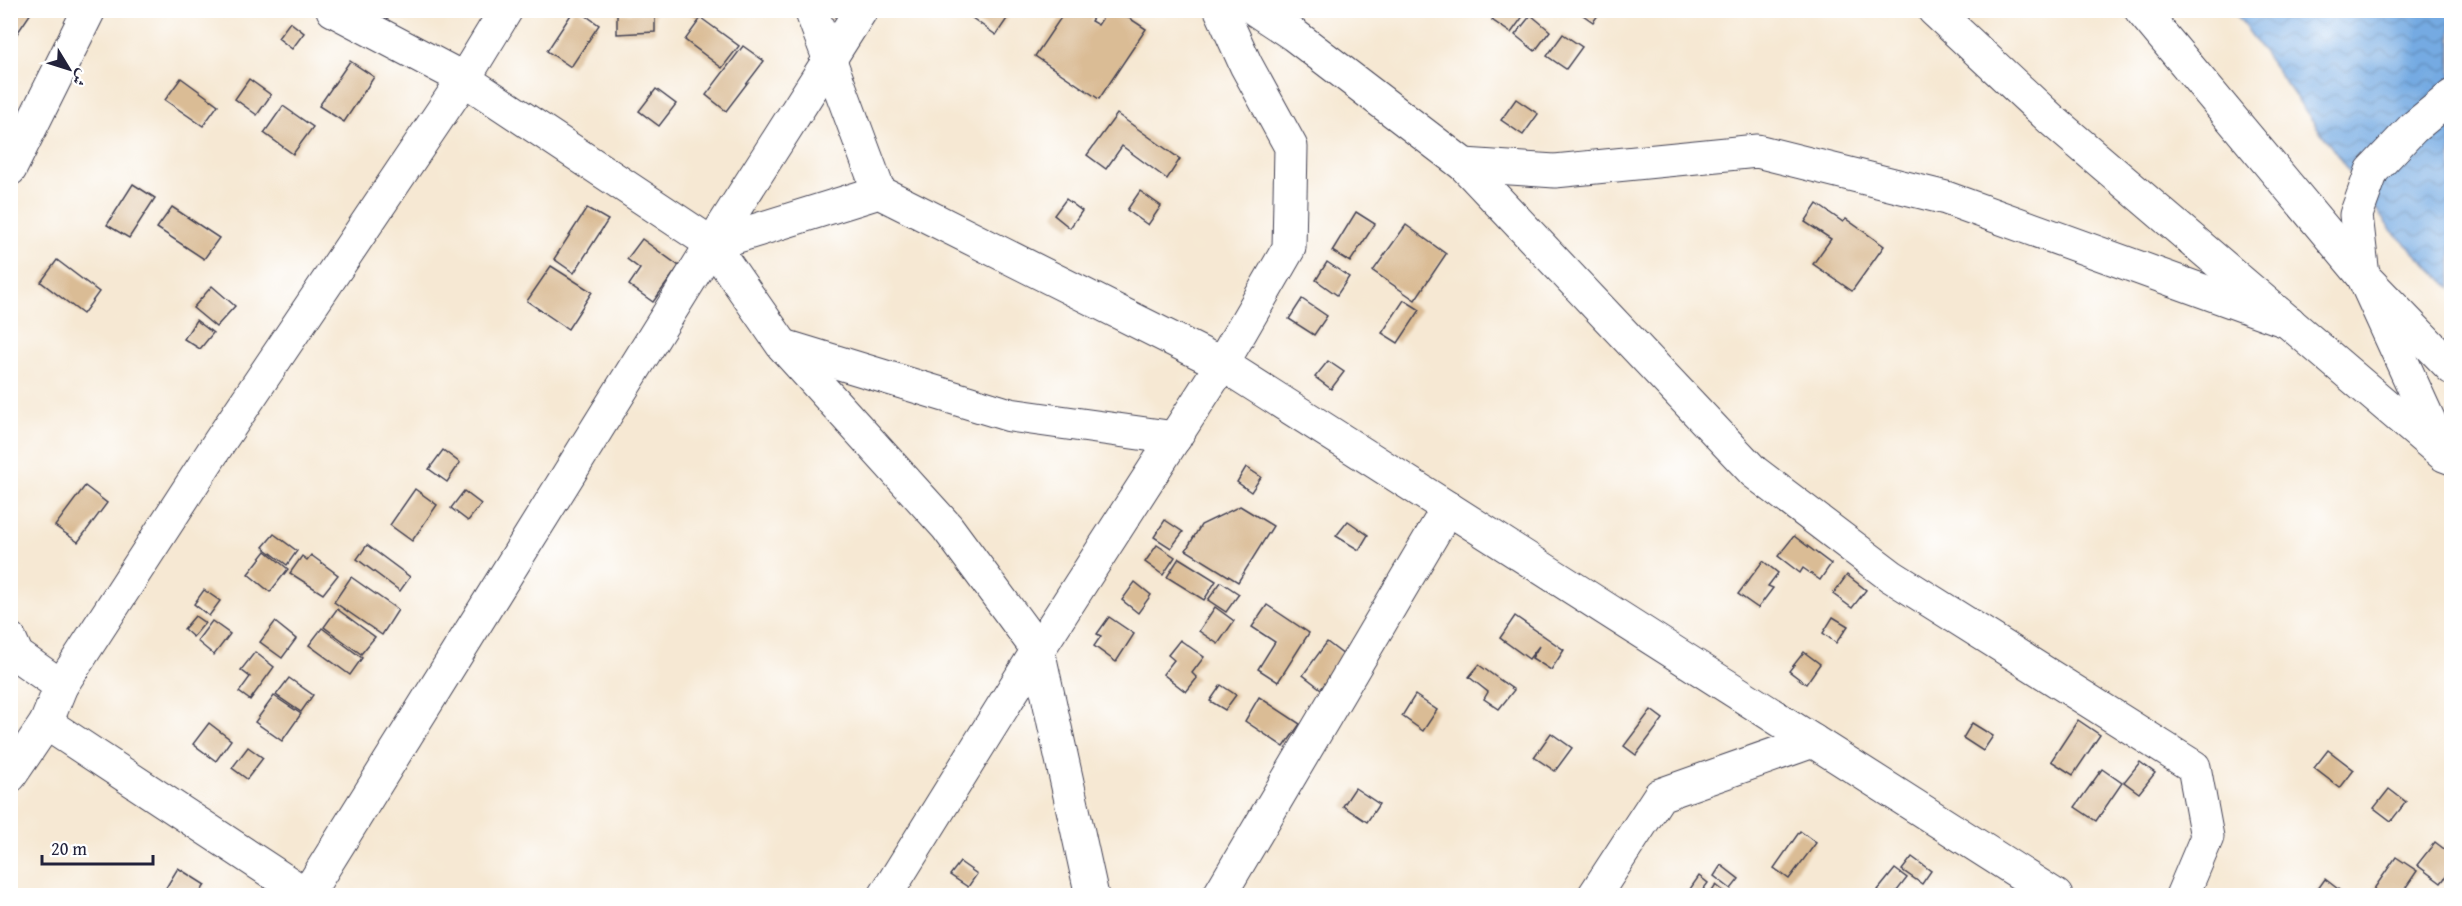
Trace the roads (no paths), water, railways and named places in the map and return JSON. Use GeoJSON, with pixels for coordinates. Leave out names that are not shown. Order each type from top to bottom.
{"type":"FeatureCollection","features":[{"type":"Feature","properties":{"kind":"street"},"geometry":{"type":"LineString","coordinates":[[10,169],[89,10]]}},
{"type":"Feature","properties":{"kind":"street"},"geometry":{"type":"LineString","coordinates":[[333,10],[464,79],[712,244],[783,346],[947,527],[1038,650],[1092,896]]}},
{"type":"Feature","properties":{"kind":"street"},"geometry":{"type":"LineString","coordinates":[[10,776],[46,723],[61,686],[227,431],[464,79],[506,10]]}},
{"type":"Feature","properties":{"kind":"street"},"geometry":{"type":"LineString","coordinates":[[811,10],[879,192],[1222,364],[2056,896]]}},
{"type":"Feature","properties":{"kind":"street"},"geometry":{"type":"LineString","coordinates":[[46,723],[307,895],[712,244],[861,10]]}},
{"type":"Feature","properties":{"kind":"street"},"geometry":{"type":"LineString","coordinates":[[885,896],[1038,650],[1222,364],[1289,248],[1291,147],[1246,65],[1221,10]]}},
{"type":"Feature","properties":{"kind":"street"},"geometry":{"type":"LineString","coordinates":[[1256,10],[1294,35],[1464,165],[1754,472],[1891,576],[2194,766],[2207,837],[2182,896]]}},
{"type":"Feature","properties":{"kind":"street"},"geometry":{"type":"LineString","coordinates":[[1934,10],[2053,121],[2449,460]]}},
{"type":"Feature","properties":{"kind":"street"},"geometry":{"type":"LineString","coordinates":[[2141,10],[2362,276],[2451,368]]}},
{"type":"Feature","properties":{"kind":"street"},"geometry":{"type":"LineString","coordinates":[[2449,460],[2362,276],[2356,215],[2372,171],[2413,128],[2451,96]]}},
{"type":"Feature","properties":{"kind":"street"},"geometry":{"type":"LineString","coordinates":[[1464,165],[1555,171],[1756,151],[1946,198],[2289,322]]}},
{"type":"Feature","properties":{"kind":"street"},"geometry":{"type":"LineString","coordinates":[[712,244],[879,192]]}},
{"type":"Feature","properties":{"kind":"street"},"geometry":{"type":"LineString","coordinates":[[783,346],[1010,415],[1175,438]]}},
{"type":"Feature","properties":{"kind":"street"},"geometry":{"type":"LineString","coordinates":[[1220,896],[1448,508]]}},
{"type":"Feature","properties":{"kind":"street"},"geometry":{"type":"LineString","coordinates":[[13,650],[61,686]]}},
{"type":"Feature","properties":{"kind":"street"},"geometry":{"type":"LineString","coordinates":[[1594,896],[1660,795],[1813,741]]}},
{"type":"Feature","properties":{"kind":"water"},"geometry":{"type":"Polygon","coordinates":[[[2234,11],[2451,11],[2451,288],[2390,229],[2234,11]]]}}]}
